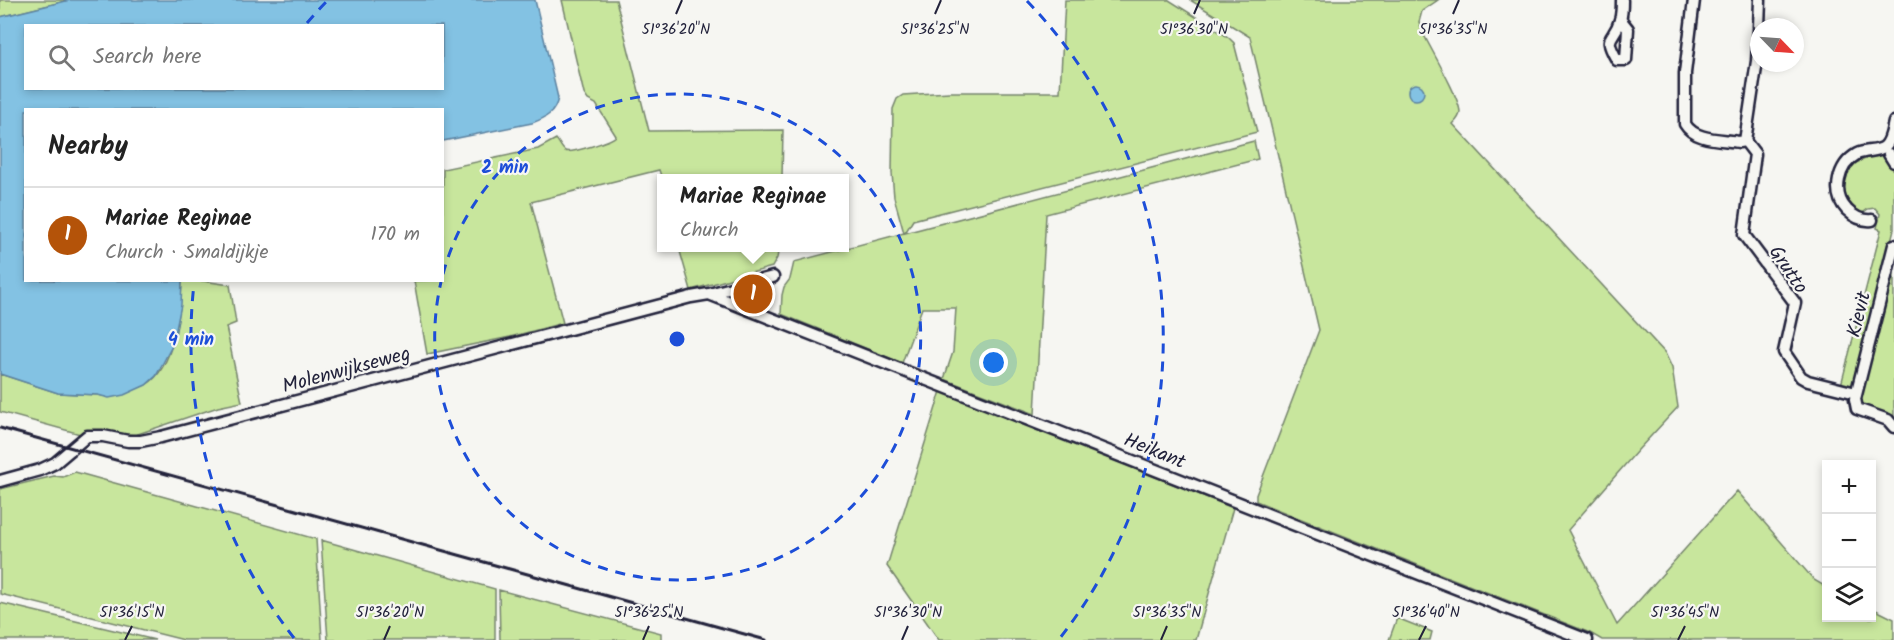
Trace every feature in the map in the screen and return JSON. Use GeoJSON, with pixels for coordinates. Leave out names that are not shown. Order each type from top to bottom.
{"type":"FeatureCollection","features":[{"type":"Feature","properties":{"kind":"street"},"geometry":{"type":"LineString","coordinates":[[1620,19],[1622,0]]}},
{"type":"Feature","properties":{"kind":"street"},"geometry":{"type":"LineString","coordinates":[[1694,0],[1685,73],[1685,124],[1689,130],[1697,135],[1745,141],[1755,72]]}},
{"type":"Feature","properties":{"kind":"street"},"geometry":{"type":"LineString","coordinates":[[1759,18],[1760,0]]}},
{"type":"Feature","properties":{"kind":"street"},"geometry":{"type":"LineString","coordinates":[[1872,220],[1865,221],[1846,209],[1839,200],[1839,180],[1848,161],[1857,155],[1883,148],[1887,144],[1894,122]]}},
{"type":"Feature","properties":{"kind":"street","name":"Grutto"},"geometry":{"type":"LineString","coordinates":[[1745,141],[1755,154],[1744,235],[1795,303],[1784,352],[1804,380],[1856,393]]}},
{"type":"Feature","properties":{"kind":"street","name":"Kievit"},"geometry":{"type":"LineString","coordinates":[[1856,393],[1894,245]]}},
{"type":"Feature","properties":{"kind":"street","name":"Molenwijkseweg"},"geometry":{"type":"LineString","coordinates":[[0,481],[40,470],[55,463],[87,436],[103,436],[128,441],[161,437],[773,277]]}},
{"type":"Feature","properties":{"kind":"street","name":"Heikant"},"geometry":{"type":"LineString","coordinates":[[709,294],[1587,640]]}},
{"type":"Feature","properties":{"kind":"street"},"geometry":{"type":"LineString","coordinates":[[1856,393],[1857,409],[1888,420],[1894,427]]}},
{"type":"Feature","properties":{"kind":"green space"},"geometry":{"type":"Polygon","coordinates":[[[0,0],[70,0],[0,17],[0,0]]]}},
{"type":"Feature","properties":{"kind":"green space"},"geometry":{"type":"Polygon","coordinates":[[[562,0],[616,0],[649,131],[783,130],[782,174],[660,174],[659,170],[531,202],[563,323],[510,337],[427,354],[414,282],[444,282],[444,169],[538,149],[556,139],[565,151],[575,151],[616,136],[596,104],[588,100],[584,94],[562,0]]]}},
{"type":"Feature","properties":{"kind":"green space"},"geometry":{"type":"Polygon","coordinates":[[[1065,0],[1169,0],[1234,43],[1257,132],[913,220],[905,233],[1254,141],[1258,159],[1046,214],[1035,414],[944,379],[953,352],[956,308],[922,308],[902,363],[781,314],[784,287],[790,279],[794,262],[832,252],[849,252],[849,248],[904,233],[894,197],[892,173],[893,109],[897,99],[903,95],[949,92],[1060,92],[1065,0]]]}},
{"type":"Feature","properties":{"kind":"green space"},"geometry":{"type":"Polygon","coordinates":[[[1190,0],[1438,0],[1422,11],[1419,22],[1458,105],[1460,114],[1453,124],[1665,353],[1672,368],[1678,407],[1568,530],[1617,625],[1737,491],[1814,580],[1822,585],[1822,622],[1876,622],[1876,610],[1894,619],[1894,640],[1602,640],[1590,633],[1256,501],[1256,495],[1319,330],[1250,37],[1190,0]]]}},
{"type":"Feature","properties":{"kind":"green space"},"geometry":{"type":"Polygon","coordinates":[[[1881,153],[1886,156],[1894,169],[1894,229],[1855,383],[1849,386],[1841,385],[1881,230],[1877,228],[1880,214],[1875,208],[1868,209],[1860,215],[1847,199],[1844,199],[1842,190],[1848,172],[1846,169],[1852,163],[1881,153]]]}},
{"type":"Feature","properties":{"kind":"green space"},"geometry":{"type":"Polygon","coordinates":[[[680,252],[778,252],[772,267],[691,290],[680,252]]]}},
{"type":"Feature","properties":{"kind":"green space"},"geometry":{"type":"Polygon","coordinates":[[[1894,261],[1894,418],[1888,413],[1863,407],[1860,400],[1894,261]]]}},
{"type":"Feature","properties":{"kind":"green space"},"geometry":{"type":"Polygon","coordinates":[[[182,282],[230,285],[236,323],[226,327],[242,402],[218,407],[135,435],[89,431],[80,434],[0,412],[0,374],[58,393],[106,397],[123,394],[147,384],[164,365],[170,352],[180,307],[182,282]]]}},
{"type":"Feature","properties":{"kind":"green space"},"geometry":{"type":"Polygon","coordinates":[[[941,391],[1233,508],[1196,640],[939,640],[887,566],[941,391]]]}},
{"type":"Feature","properties":{"kind":"green space"},"geometry":{"type":"Polygon","coordinates":[[[75,472],[316,539],[322,640],[184,640],[0,594],[0,489],[54,476],[63,477],[75,472]]]}},
{"type":"Feature","properties":{"kind":"green space"},"geometry":{"type":"Polygon","coordinates":[[[321,540],[495,589],[495,640],[328,640],[321,540]]]}},
{"type":"Feature","properties":{"kind":"green space"},"geometry":{"type":"Polygon","coordinates":[[[499,590],[661,633],[661,640],[500,640],[499,590]]]}},
{"type":"Feature","properties":{"kind":"green space"},"geometry":{"type":"Polygon","coordinates":[[[0,603],[13,606],[155,640],[0,640],[0,603]]]}},
{"type":"Feature","properties":{"kind":"green space"},"geometry":{"type":"Polygon","coordinates":[[[1397,618],[1432,632],[1430,640],[1389,640],[1397,618]]]}},
{"type":"Feature","properties":{"kind":"water"},"geometry":{"type":"Polygon","coordinates":[[[70,0],[535,0],[558,98],[555,108],[549,114],[532,123],[444,141],[444,108],[24,108],[24,282],[182,282],[181,305],[173,344],[156,376],[146,385],[124,395],[109,398],[98,395],[58,393],[0,374],[0,17],[70,0]]]}},
{"type":"Feature","properties":{"kind":"water"},"geometry":{"type":"Polygon","coordinates":[[[1413,84],[1419,84],[1424,92],[1422,98],[1413,100],[1408,95],[1408,89],[1413,84]]]}},
{"type":"Feature","properties":{"kind":"railway"},"geometry":{"type":"LineString","coordinates":[[0,428],[766,640]]}},
{"type":"Feature","properties":{"kind":"place","name":"Mariae Reginae"},"geometry":{"type":"Point","coordinates":[753,294]}}]}
